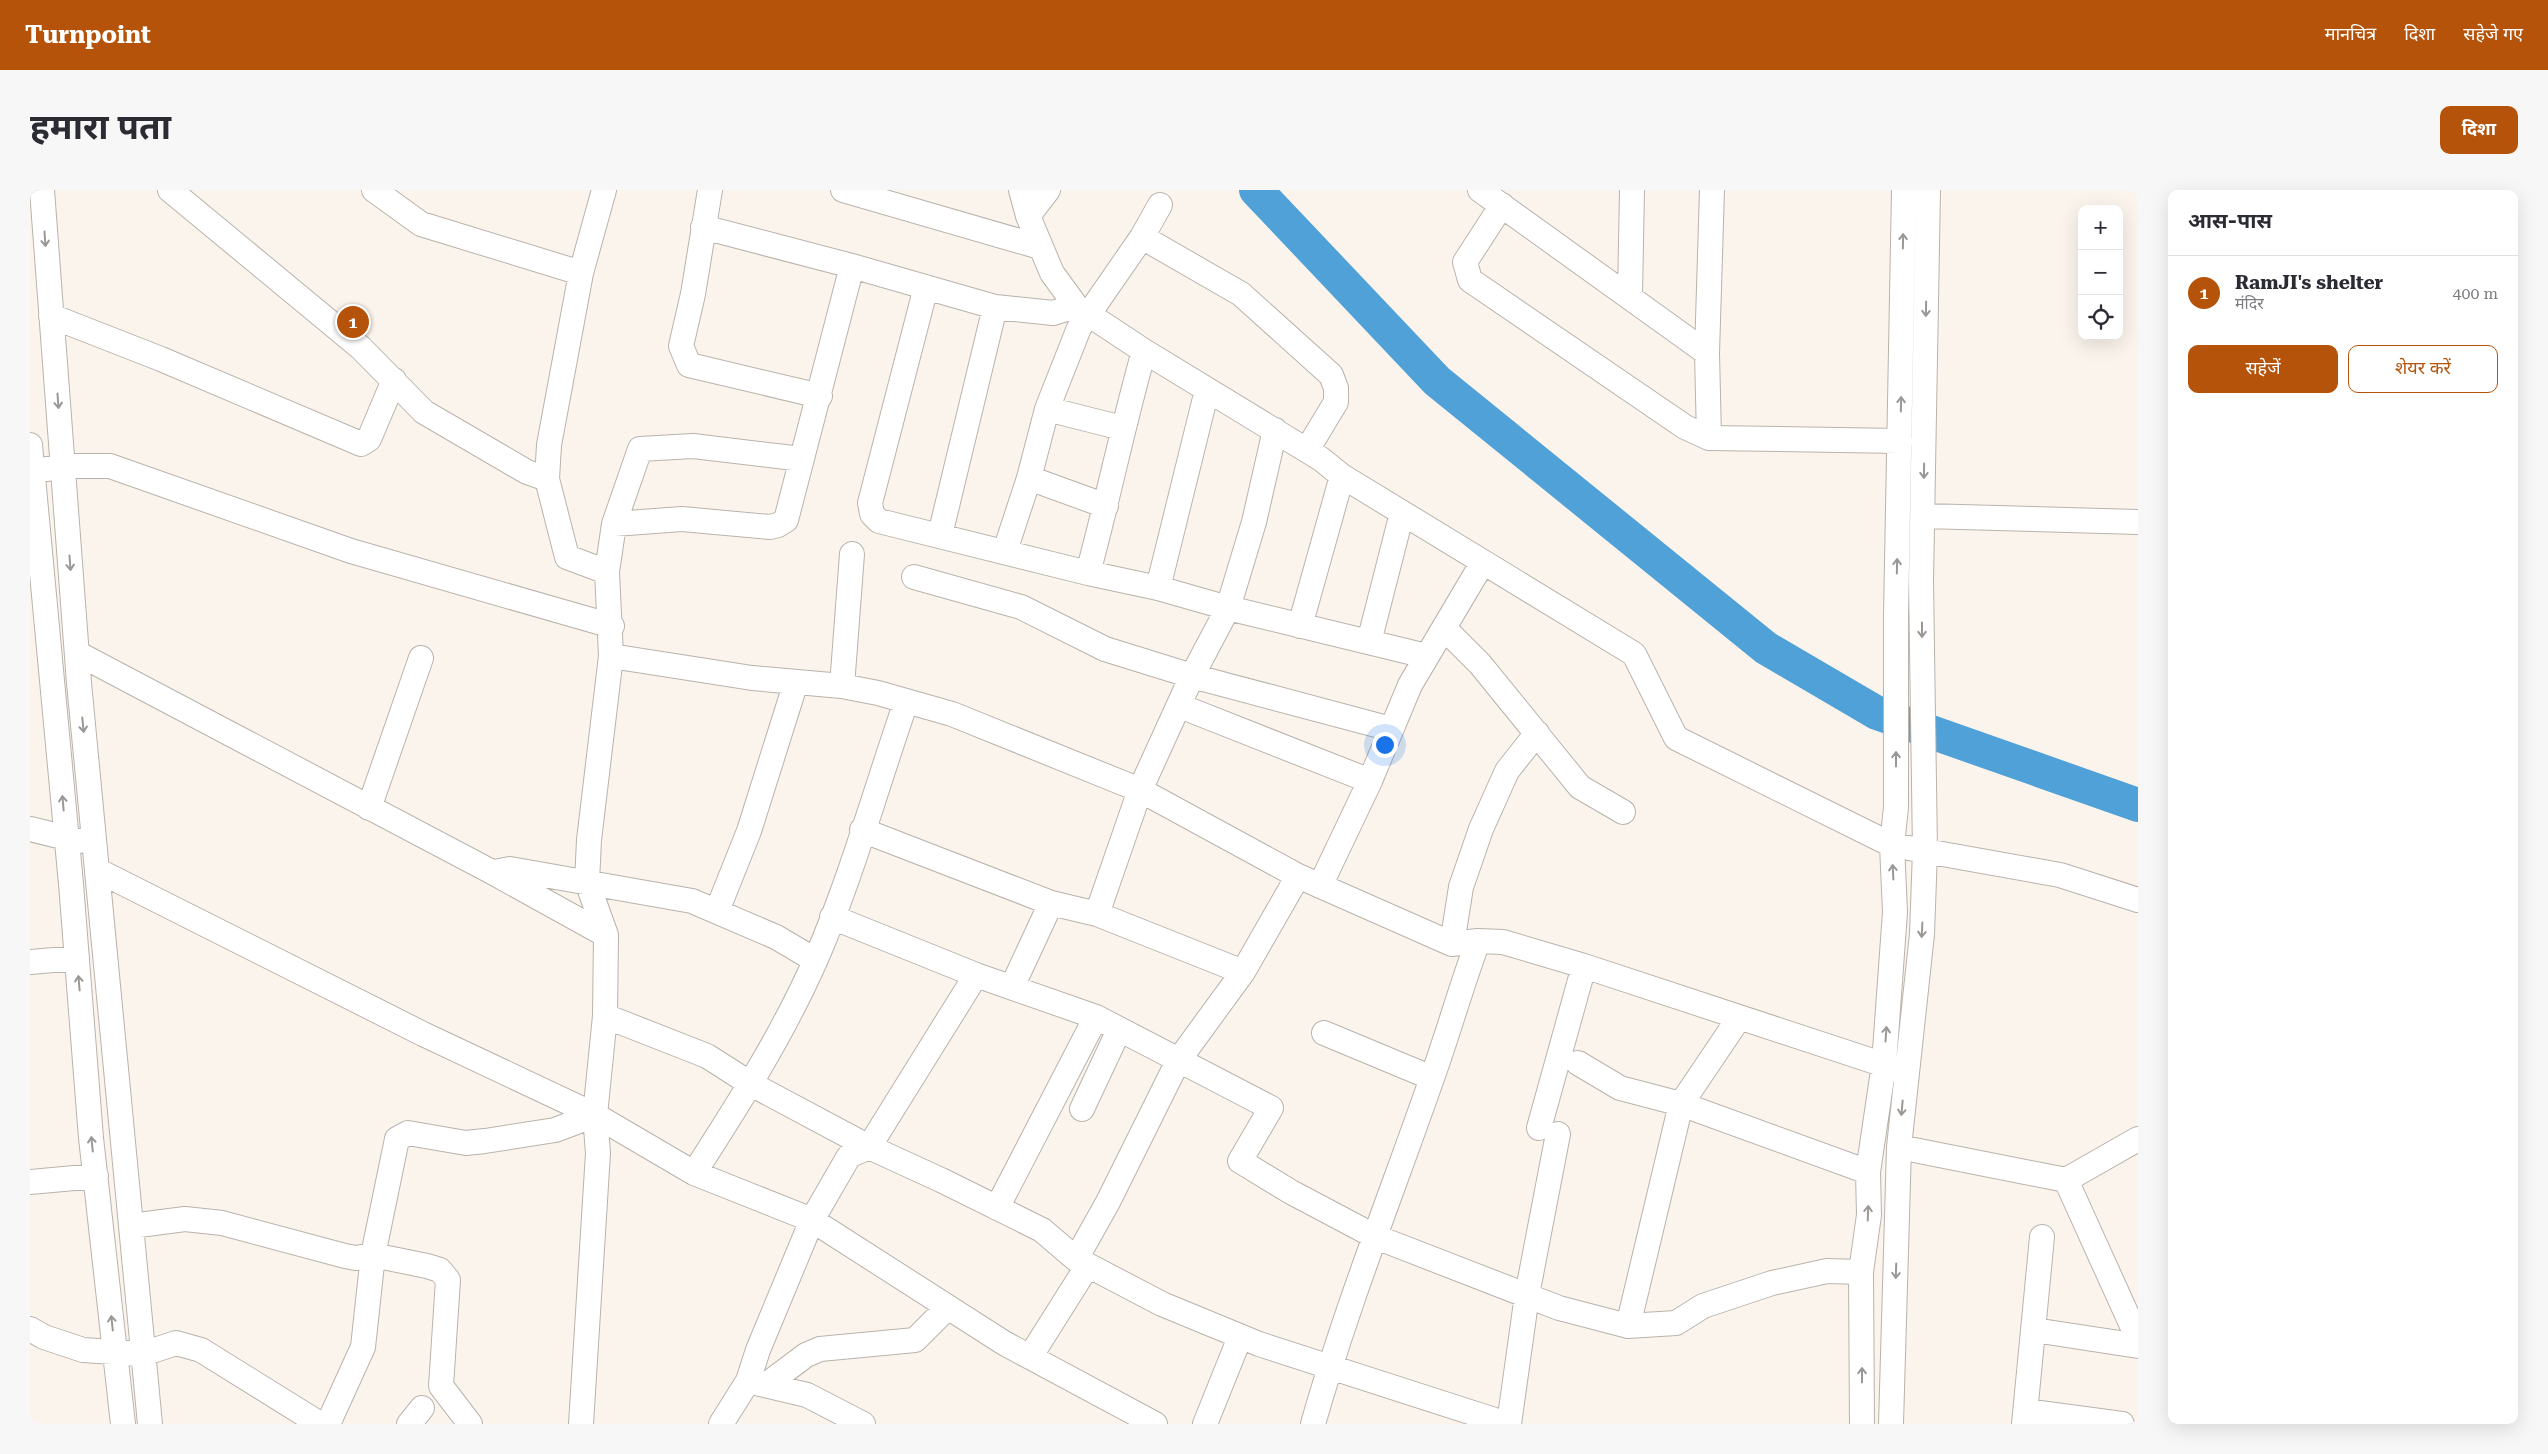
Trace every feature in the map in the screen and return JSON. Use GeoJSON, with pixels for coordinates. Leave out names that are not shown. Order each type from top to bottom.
{"type":"FeatureCollection","features":[{"type":"Feature","properties":{"kind":"street"},"geometry":{"type":"LineString","coordinates":[[42,190],[77,653],[150,1424]]}},
{"type":"Feature","properties":{"kind":"street"},"geometry":{"type":"LineString","coordinates":[[170,190],[361,348],[424,412],[527,472],[548,479]]}},
{"type":"Feature","properties":{"kind":"street"},"geometry":{"type":"LineString","coordinates":[[374,190],[421,224],[581,273]]}},
{"type":"Feature","properties":{"kind":"street"},"geometry":{"type":"LineString","coordinates":[[604,190],[581,273],[549,445],[548,479],[567,557],[607,572]]}},
{"type":"Feature","properties":{"kind":"street"},"geometry":{"type":"LineString","coordinates":[[710,190],[693,294],[681,346],[689,365],[820,396]]}},
{"type":"Feature","properties":{"kind":"street"},"geometry":{"type":"LineString","coordinates":[[843,190],[1040,246]]}},
{"type":"Feature","properties":{"kind":"street"},"geometry":{"type":"LineString","coordinates":[[1021,190],[1028,216],[1052,273],[1081,310],[1144,351],[1307,450],[1342,476],[1634,654],[1676,738],[1892,845],[2060,875],[2138,900]]}},
{"type":"Feature","properties":{"kind":"street"},"geometry":{"type":"LineString","coordinates":[[1028,216],[1048,190]]}},
{"type":"Feature","properties":{"kind":"street"},"geometry":{"type":"LineString","coordinates":[[1480,190],[1630,295],[1708,353]]}},
{"type":"Feature","properties":{"kind":"street"},"geometry":{"type":"LineString","coordinates":[[1630,295],[1632,190]]}},
{"type":"Feature","properties":{"kind":"street"},"geometry":{"type":"LineString","coordinates":[[1710,438],[1708,353],[1712,190]]}},
{"type":"Feature","properties":{"kind":"street"},"geometry":{"type":"LineString","coordinates":[[1891,1424],[1899,1147],[1895,1068],[1895,912],[1892,845],[1896,808],[1896,615],[1904,190]]}},
{"type":"Feature","properties":{"kind":"street"},"geometry":{"type":"LineString","coordinates":[[1862,1424],[1862,1272],[1869,1215],[1868,1172],[1895,1068],[1922,934],[1924,850],[1921,581],[1924,516],[1928,190]]}},
{"type":"Feature","properties":{"kind":"street"},"geometry":{"type":"LineString","coordinates":[[1006,551],[1029,478],[1047,409],[1079,328],[1081,310],[1142,237],[1160,205]]}},
{"type":"Feature","properties":{"kind":"street"},"geometry":{"type":"LineString","coordinates":[[1502,205],[1465,262],[1470,280],[1685,427],[1710,438],[1900,441]]}},
{"type":"Feature","properties":{"kind":"street"},"geometry":{"type":"LineString","coordinates":[[703,227],[852,266],[995,307],[1053,313],[1081,310]]}},
{"type":"Feature","properties":{"kind":"street"},"geometry":{"type":"LineString","coordinates":[[1142,237],[1241,294],[1331,375],[1336,388],[1336,402],[1307,450]]}},
{"type":"Feature","properties":{"kind":"street"},"geometry":{"type":"LineString","coordinates":[[614,524],[682,519],[770,527],[786,520],[820,396],[852,266]]}},
{"type":"Feature","properties":{"kind":"street"},"geometry":{"type":"LineString","coordinates":[[926,287],[870,503],[872,514],[879,520],[1426,656]]}},
{"type":"Feature","properties":{"kind":"street"},"geometry":{"type":"LineString","coordinates":[[940,534],[995,307]]}},
{"type":"Feature","properties":{"kind":"street"},"geometry":{"type":"LineString","coordinates":[[51,316],[161,359],[361,444],[369,439],[394,380]]}},
{"type":"Feature","properties":{"kind":"street"},"geometry":{"type":"LineString","coordinates":[[1088,573],[1106,506],[1122,428],[1144,351]]}},
{"type":"Feature","properties":{"kind":"street"},"geometry":{"type":"LineString","coordinates":[[1158,588],[1207,390]]}},
{"type":"Feature","properties":{"kind":"street"},"geometry":{"type":"LineString","coordinates":[[1047,409],[1122,428]]}},
{"type":"Feature","properties":{"kind":"street"},"geometry":{"type":"LineString","coordinates":[[1096,914],[1140,790],[1180,706],[1192,676],[1228,608],[1254,522],[1275,430]]}},
{"type":"Feature","properties":{"kind":"street"},"geometry":{"type":"LineString","coordinates":[[30,446],[36,577],[66,837],[96,1176],[123,1424]]}},
{"type":"Feature","properties":{"kind":"street"},"geometry":{"type":"LineString","coordinates":[[581,1424],[598,1153],[595,1115],[605,1016],[606,935],[587,882],[589,840],[611,656],[612,626],[607,572],[614,524],[640,449],[693,446],[802,459]]}},
{"type":"Feature","properties":{"kind":"street"},"geometry":{"type":"LineString","coordinates":[[31,472],[63,466],[110,466],[351,551],[612,626]]}},
{"type":"Feature","properties":{"kind":"street"},"geometry":{"type":"LineString","coordinates":[[1300,626],[1342,476]]}},
{"type":"Feature","properties":{"kind":"street"},"geometry":{"type":"LineString","coordinates":[[1029,478],[1106,506]]}},
{"type":"Feature","properties":{"kind":"street"},"geometry":{"type":"LineString","coordinates":[[1369,642],[1402,513]]}},
{"type":"Feature","properties":{"kind":"street"},"geometry":{"type":"LineString","coordinates":[[1924,516],[2138,522]]}},
{"type":"Feature","properties":{"kind":"street"},"geometry":{"type":"LineString","coordinates":[[842,686],[852,554]]}},
{"type":"Feature","properties":{"kind":"street"},"geometry":{"type":"LineString","coordinates":[[1320,886],[1370,781],[1390,729],[1426,656],[1483,562]]}},
{"type":"Feature","properties":{"kind":"street"},"geometry":{"type":"LineString","coordinates":[[914,577],[1021,607],[1105,648],[1192,676],[1390,729]]}},
{"type":"Feature","properties":{"kind":"street"},"geometry":{"type":"LineString","coordinates":[[1444,628],[1480,664],[1580,786],[1623,812]]}},
{"type":"Feature","properties":{"kind":"street"},"geometry":{"type":"LineString","coordinates":[[77,653],[492,872],[606,935]]}},
{"type":"Feature","properties":{"kind":"street"},"geometry":{"type":"LineString","coordinates":[[611,656],[752,678],[842,686],[878,693],[952,714],[1140,790],[1298,876],[1452,944],[1478,941],[1503,942],[1584,966],[1895,1068]]}},
{"type":"Feature","properties":{"kind":"street"},"geometry":{"type":"LineString","coordinates":[[369,808],[421,658]]}},
{"type":"Feature","properties":{"kind":"street"},"geometry":{"type":"LineString","coordinates":[[717,910],[749,831],[796,682]]}},
{"type":"Feature","properties":{"kind":"street"},"geometry":{"type":"LineString","coordinates":[[694,1173],[751,1084],[815,960],[845,886],[906,702]]}},
{"type":"Feature","properties":{"kind":"street"},"geometry":{"type":"LineString","coordinates":[[1180,706],[1370,781]]}},
{"type":"Feature","properties":{"kind":"street"},"geometry":{"type":"LineString","coordinates":[[1452,944],[1461,887],[1481,829],[1507,771],[1537,733]]}},
{"type":"Feature","properties":{"kind":"street"},"geometry":{"type":"LineString","coordinates":[[30,828],[94,844]]}},
{"type":"Feature","properties":{"kind":"street"},"geometry":{"type":"LineString","coordinates":[[862,830],[1051,903],[1096,914],[1243,972]]}},
{"type":"Feature","properties":{"kind":"street"},"geometry":{"type":"LineString","coordinates":[[492,872],[510,869],[692,901],[717,910],[776,937],[815,960]]}},
{"type":"Feature","properties":{"kind":"street"},"geometry":{"type":"LineString","coordinates":[[97,870],[423,1034],[595,1115],[694,1173],[812,1220],[1030,1357],[1155,1424]]}},
{"type":"Feature","properties":{"kind":"street"},"geometry":{"type":"LineString","coordinates":[[1030,1357],[1082,1262],[1108,1202],[1178,1061],[1243,972],[1298,876]]}},
{"type":"Feature","properties":{"kind":"street"},"geometry":{"type":"LineString","coordinates":[[1012,987],[1051,903]]}},
{"type":"Feature","properties":{"kind":"street"},"geometry":{"type":"LineString","coordinates":[[832,917],[976,975],[1096,1017],[1270,1108],[1240,1161],[1291,1192],[1376,1237],[1559,1308],[1628,1326],[1676,1323],[1703,1306],[1772,1283],[1827,1271],[1862,1272]]}},
{"type":"Feature","properties":{"kind":"street"},"geometry":{"type":"LineString","coordinates":[[1313,1424],[1330,1365],[1432,1078],[1454,1006],[1478,941]]}},
{"type":"Feature","properties":{"kind":"street"},"geometry":{"type":"LineString","coordinates":[[30,962],[77,958]]}},
{"type":"Feature","properties":{"kind":"street"},"geometry":{"type":"LineString","coordinates":[[605,1016],[706,1056],[751,1084],[869,1147],[1042,1230],[1082,1262],[1162,1304],[1240,1336],[1508,1424],[1548,1131],[1584,966]]}},
{"type":"Feature","properties":{"kind":"street"},"geometry":{"type":"LineString","coordinates":[[757,1383],[758,1350],[812,1220],[849,1156],[869,1147],[976,975]]}},
{"type":"Feature","properties":{"kind":"street"},"geometry":{"type":"LineString","coordinates":[[997,1208],[1096,1017]]}},
{"type":"Feature","properties":{"kind":"street"},"geometry":{"type":"LineString","coordinates":[[1628,1326],[1681,1104],[1739,1018]]}},
{"type":"Feature","properties":{"kind":"street"},"geometry":{"type":"LineString","coordinates":[[1082,1109],[1119,1030]]}},
{"type":"Feature","properties":{"kind":"street"},"geometry":{"type":"LineString","coordinates":[[1324,1033],[1432,1078]]}},
{"type":"Feature","properties":{"kind":"street"},"geometry":{"type":"LineString","coordinates":[[1578,1063],[1620,1088],[1681,1104],[1868,1172]]}},
{"type":"Feature","properties":{"kind":"street"},"geometry":{"type":"LineString","coordinates":[[328,1424],[363,1347],[373,1255],[397,1138],[408,1133],[466,1143],[485,1141],[555,1130],[595,1115]]}},
{"type":"Feature","properties":{"kind":"street"},"geometry":{"type":"LineString","coordinates":[[1899,1147],[2066,1180],[2137,1141]]}},
{"type":"Feature","properties":{"kind":"street"},"geometry":{"type":"LineString","coordinates":[[30,1182],[96,1176]]}},
{"type":"Feature","properties":{"kind":"street"},"geometry":{"type":"LineString","coordinates":[[2066,1180],[2138,1339]]}},
{"type":"Feature","properties":{"kind":"street"},"geometry":{"type":"LineString","coordinates":[[131,1226],[184,1219],[213,1222],[345,1256],[356,1258],[373,1255],[427,1266],[445,1274],[448,1280],[448,1293],[441,1386],[470,1424]]}},
{"type":"Feature","properties":{"kind":"street"},"geometry":{"type":"LineString","coordinates":[[2042,1236],[2025,1417],[2106,1423]]}},
{"type":"Feature","properties":{"kind":"street"},"geometry":{"type":"LineString","coordinates":[[721,1424],[757,1383],[806,1355],[820,1349],[915,1340],[948,1307]]}},
{"type":"Feature","properties":{"kind":"street"},"geometry":{"type":"LineString","coordinates":[[30,1329],[44,1337],[83,1350],[143,1354],[176,1343],[201,1350],[320,1424]]}},
{"type":"Feature","properties":{"kind":"street"},"geometry":{"type":"LineString","coordinates":[[2034,1330],[2138,1346]]}},
{"type":"Feature","properties":{"kind":"street"},"geometry":{"type":"LineString","coordinates":[[1205,1424],[1240,1336]]}},
{"type":"Feature","properties":{"kind":"street"},"geometry":{"type":"LineString","coordinates":[[757,1383],[807,1395],[863,1424]]}},
{"type":"Feature","properties":{"kind":"waterway"},"geometry":{"type":"LineString","coordinates":[[1256,190],[1437,381],[1766,648],[1877,713],[2138,805]]}},
{"type":"Feature","properties":{"kind":"place","name":"RamJI's shelter"},"geometry":{"type":"Point","coordinates":[353,322]}}]}
